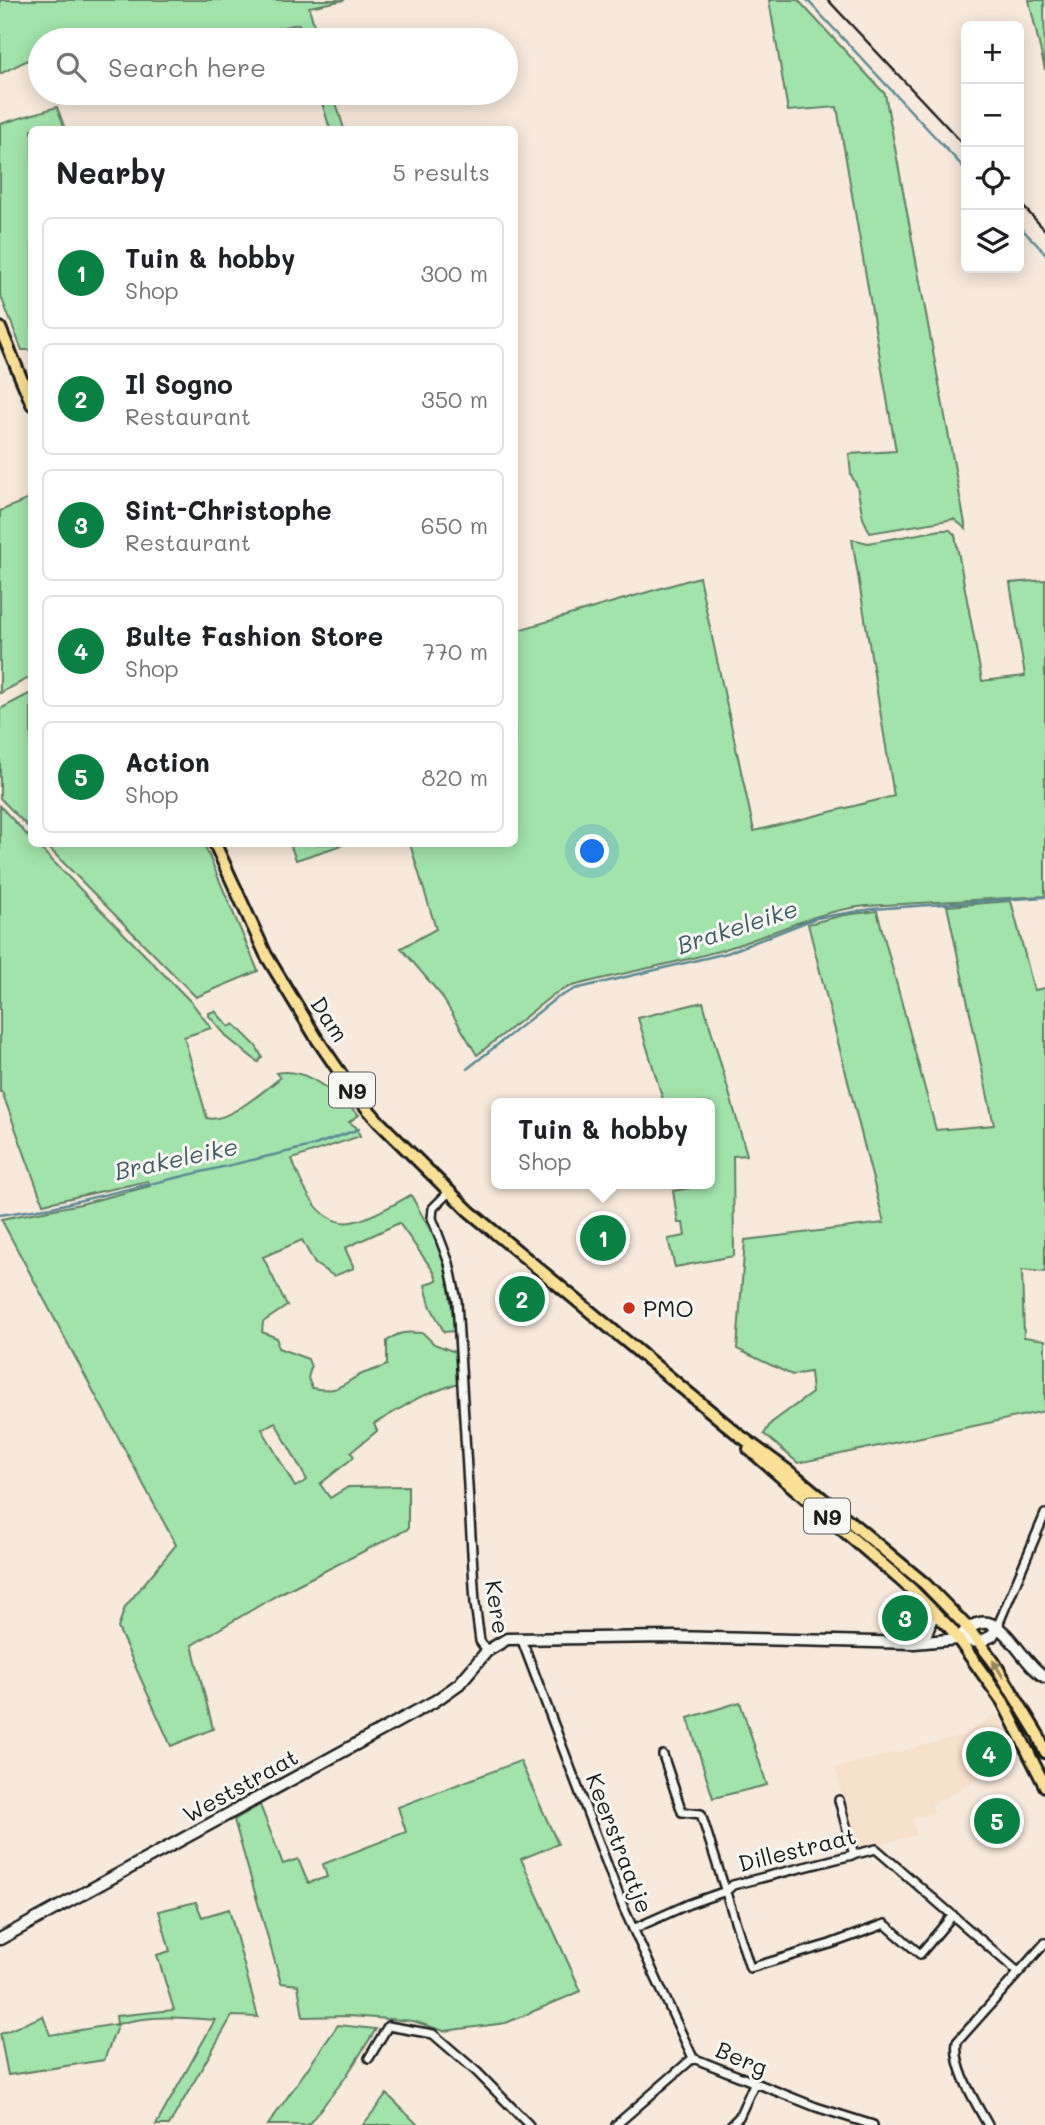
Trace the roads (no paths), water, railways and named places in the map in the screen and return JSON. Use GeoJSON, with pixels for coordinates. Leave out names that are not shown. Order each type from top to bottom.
{"type":"FeatureCollection","features":[{"type":"Feature","properties":{"kind":"main road"},"geometry":{"type":"LineString","coordinates":[[0,328],[28,394]]}},
{"type":"Feature","properties":{"kind":"main road","name":"Dam"},"geometry":{"type":"LineString","coordinates":[[216,847],[266,955],[317,1039],[354,1093],[448,1193]]}},
{"type":"Feature","properties":{"kind":"main road","name":"N9"},"geometry":{"type":"LineString","coordinates":[[448,1193],[739,1435],[748,1448],[876,1551],[925,1584],[979,1642],[1015,1696],[1045,1752]]}},
{"type":"Feature","properties":{"kind":"main road","name":"N9"},"geometry":{"type":"LineString","coordinates":[[876,1551],[958,1639],[1003,1703],[1045,1786]]}},
{"type":"Feature","properties":{"kind":"street","name":"Kere"},"geometry":{"type":"LineString","coordinates":[[448,1193],[433,1208],[432,1218],[444,1249],[457,1301],[475,1603],[480,1641],[488,1651],[507,1639],[521,1638],[673,1637],[914,1643],[958,1639],[979,1642]]}},
{"type":"Feature","properties":{"kind":"street"},"geometry":{"type":"LineString","coordinates":[[979,1642],[992,1636],[998,1625],[1045,1514]]}},
{"type":"Feature","properties":{"kind":"street"},"geometry":{"type":"LineString","coordinates":[[914,1643],[925,1636],[935,1613]]}},
{"type":"Feature","properties":{"kind":"street"},"geometry":{"type":"LineString","coordinates":[[958,1639],[967,1628],[986,1622],[998,1625],[1032,1668],[1045,1677]]}},
{"type":"Feature","properties":{"kind":"street","name":"Keerstraatje"},"geometry":{"type":"LineString","coordinates":[[521,1638],[633,1929],[693,2058]]}},
{"type":"Feature","properties":{"kind":"street","name":"Weststraat"},"geometry":{"type":"LineString","coordinates":[[0,1939],[435,1701],[458,1684],[488,1651]]}},
{"type":"Feature","properties":{"kind":"street"},"geometry":{"type":"LineString","coordinates":[[663,1755],[682,1812],[701,1814],[750,1968],[885,1924],[919,1954],[953,1915]]}},
{"type":"Feature","properties":{"kind":"street"},"geometry":{"type":"LineString","coordinates":[[839,1800],[854,1855]]}},
{"type":"Feature","properties":{"kind":"street","name":"Dillestraat"},"geometry":{"type":"LineString","coordinates":[[633,1929],[726,1891],[733,1885],[876,1849],[1017,1972]]}},
{"type":"Feature","properties":{"kind":"street"},"geometry":{"type":"LineString","coordinates":[[988,2125],[968,2090],[957,2052],[957,2042],[1045,1943]]}},
{"type":"Feature","properties":{"kind":"street"},"geometry":{"type":"LineString","coordinates":[[369,2058],[388,2026],[433,2034],[477,2071],[529,2125]]}},
{"type":"Feature","properties":{"kind":"street","name":"Berg"},"geometry":{"type":"LineString","coordinates":[[616,2125],[693,2058],[754,2084],[873,2125]]}},
{"type":"Feature","properties":{"kind":"street"},"geometry":{"type":"LineString","coordinates":[[731,2125],[738,2118],[754,2084]]}},
{"type":"Feature","properties":{"kind":"waterway"},"geometry":{"type":"LineString","coordinates":[[807,0],[961,165]]}},
{"type":"Feature","properties":{"kind":"waterway"},"geometry":{"type":"LineString","coordinates":[[1024,231],[1045,253]]}},
{"type":"Feature","properties":{"kind":"waterway","name":"Brakeleike"},"geometry":{"type":"LineString","coordinates":[[467,1069],[555,999],[575,989],[727,953],[816,918],[872,909],[1045,897]]}},
{"type":"Feature","properties":{"kind":"waterway","name":"Brakeleike"},"geometry":{"type":"LineString","coordinates":[[0,1215],[52,1207],[312,1146],[359,1129]]}},
{"type":"Feature","properties":{"kind":"railway"},"geometry":{"type":"LineString","coordinates":[[828,0],[961,142]]}},
{"type":"Feature","properties":{"kind":"railway"},"geometry":{"type":"LineString","coordinates":[[1024,207],[1045,230]]}},
{"type":"Feature","properties":{"kind":"place","name":"Tuin & hobby"},"geometry":{"type":"Point","coordinates":[603,1238]}},
{"type":"Feature","properties":{"kind":"place","name":"Il Sogno"},"geometry":{"type":"Point","coordinates":[522,1299]}},
{"type":"Feature","properties":{"kind":"place","name":"PMO"},"geometry":{"type":"Point","coordinates":[629,1308]}},
{"type":"Feature","properties":{"kind":"place","name":"Sint-Christophe"},"geometry":{"type":"Point","coordinates":[905,1618]}},
{"type":"Feature","properties":{"kind":"place","name":"Bulte Fashion Store"},"geometry":{"type":"Point","coordinates":[989,1754]}},
{"type":"Feature","properties":{"kind":"place","name":"Action"},"geometry":{"type":"Point","coordinates":[997,1821]}}]}
